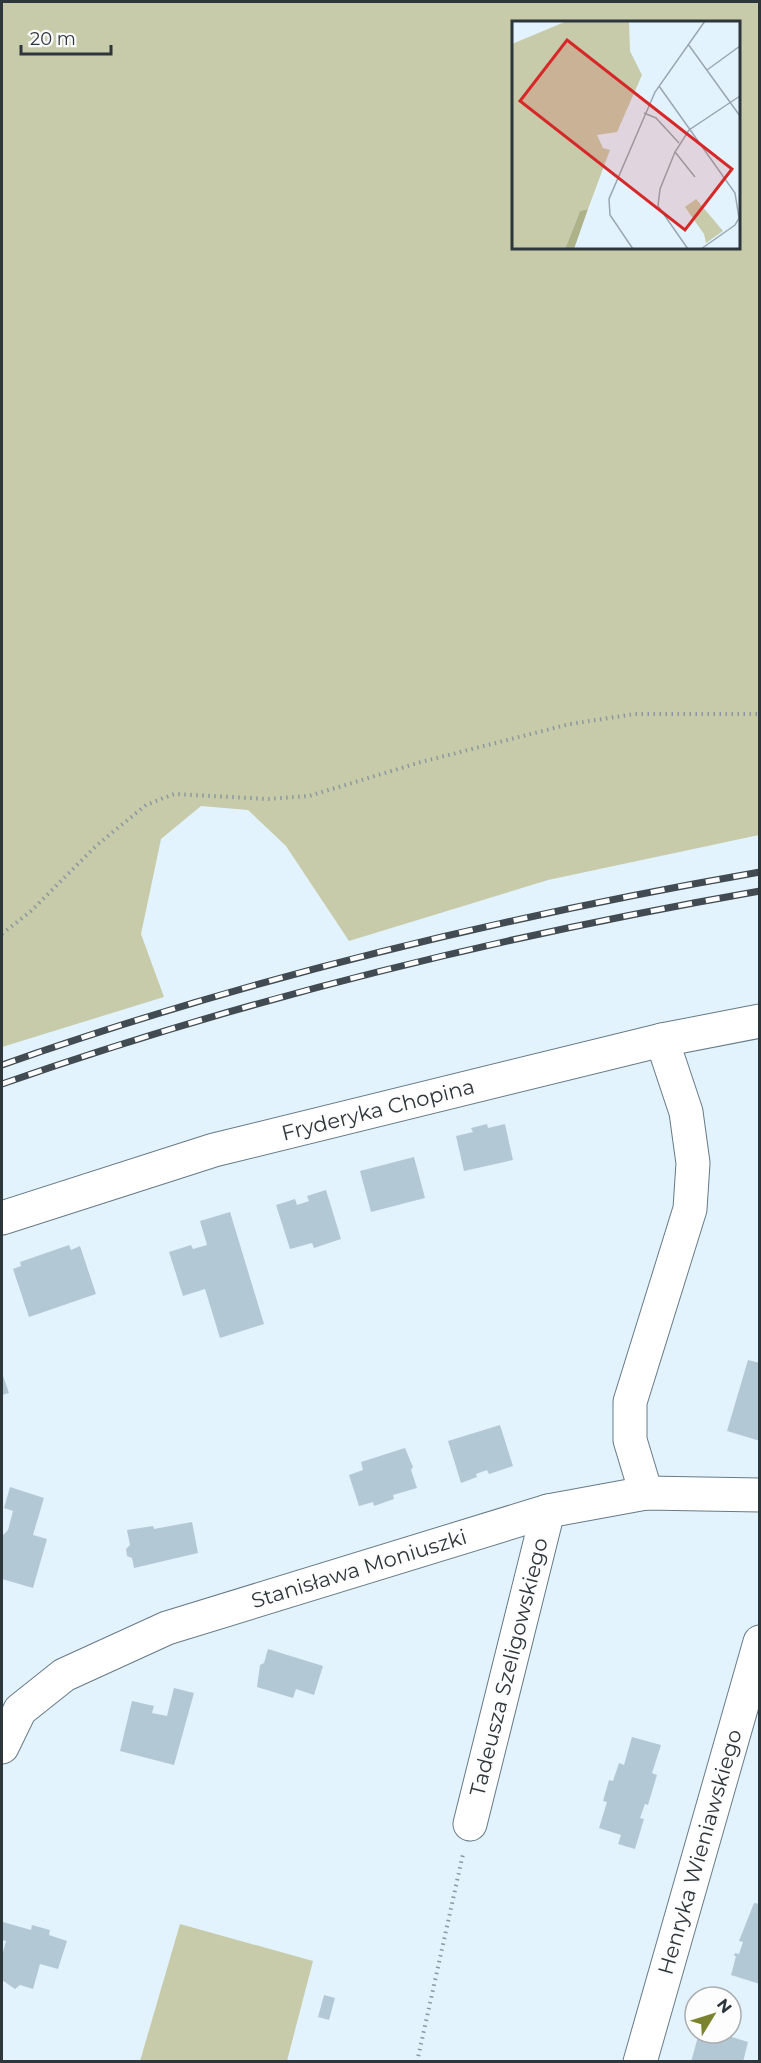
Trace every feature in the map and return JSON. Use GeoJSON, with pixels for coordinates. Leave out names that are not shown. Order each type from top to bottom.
{"type":"FeatureCollection","features":[{"type":"Feature","properties":{"kind":"street","name":"Fryderyka Chopina"},"geometry":{"type":"LineString","coordinates":[[2,1218],[214,1150],[662,1040],[759,1021]]}},
{"type":"Feature","properties":{"kind":"street"},"geometry":{"type":"LineString","coordinates":[[646,1494],[630,1440],[630,1402],[690,1209],[693,1163],[686,1112],[662,1040]]}},
{"type":"Feature","properties":{"kind":"street","name":"Stanisława Moniuszki"},"geometry":{"type":"LineString","coordinates":[[2,1747],[20,1710],[64,1675],[167,1628],[548,1510],[646,1494],[759,1495]]}},
{"type":"Feature","properties":{"kind":"street","name":"Tadeusza Szeligowskiego"},"geometry":{"type":"LineString","coordinates":[[470,1824],[548,1510]]}},
{"type":"Feature","properties":{"kind":"street","name":"Henryka Wieniawskiego"},"geometry":{"type":"LineString","coordinates":[[640,2061],[759,1642]]}},
{"type":"Feature","properties":{"kind":"path"},"geometry":{"type":"LineString","coordinates":[[2,934],[31,911],[97,845],[146,805],[174,795],[268,799],[309,796],[421,762],[570,724],[635,714],[759,714]]}},
{"type":"Feature","properties":{"kind":"path"},"geometry":{"type":"LineString","coordinates":[[417,2061],[470,1824]]}},
{"type":"Feature","properties":{"kind":"green space"},"geometry":{"type":"Polygon","coordinates":[[[2,2],[759,2],[759,835],[548,880],[349,941],[286,846],[248,810],[201,806],[161,839],[141,934],[164,997],[2,1047],[2,2]]]}},
{"type":"Feature","properties":{"kind":"green space"},"geometry":{"type":"Polygon","coordinates":[[[180,1924],[313,1961],[287,2061],[140,2061],[180,1924]]]}},
{"type":"Feature","properties":{"kind":"building"},"geometry":{"type":"Polygon","coordinates":[[[487,1124],[488,1128],[505,1124],[513,1160],[464,1171],[456,1136],[473,1132],[471,1128],[487,1124]]]}},
{"type":"Feature","properties":{"kind":"building"},"geometry":{"type":"Polygon","coordinates":[[[414,1157],[425,1198],[371,1212],[360,1171],[414,1157]]]}},
{"type":"Feature","properties":{"kind":"building"},"geometry":{"type":"Polygon","coordinates":[[[326,1190],[341,1239],[314,1248],[312,1243],[290,1249],[276,1205],[295,1199],[297,1205],[309,1201],[307,1196],[326,1190]]]}},
{"type":"Feature","properties":{"kind":"building"},"geometry":{"type":"Polygon","coordinates":[[[230,1212],[264,1324],[220,1338],[205,1289],[183,1296],[169,1252],[191,1245],[193,1249],[207,1245],[200,1221],[230,1212]]]}},
{"type":"Feature","properties":{"kind":"building"},"geometry":{"type":"Polygon","coordinates":[[[69,1245],[71,1250],[80,1246],[96,1294],[29,1317],[13,1269],[21,1266],[20,1262],[69,1245]]]}},
{"type":"Feature","properties":{"kind":"building"},"geometry":{"type":"Polygon","coordinates":[[[748,1360],[760,1363],[760,1441],[727,1431],[748,1360]]]}},
{"type":"Feature","properties":{"kind":"building"},"geometry":{"type":"Polygon","coordinates":[[[2,1373],[9,1393],[2,1395],[2,1373]]]}},
{"type":"Feature","properties":{"kind":"building"},"geometry":{"type":"Polygon","coordinates":[[[500,1425],[513,1466],[489,1474],[487,1470],[461,1483],[448,1441],[500,1425]]]}},
{"type":"Feature","properties":{"kind":"building"},"geometry":{"type":"Polygon","coordinates":[[[405,1448],[413,1467],[411,1470],[417,1488],[393,1495],[394,1499],[374,1506],[373,1502],[359,1506],[349,1475],[363,1470],[361,1462],[405,1448]]]}},
{"type":"Feature","properties":{"kind":"building"},"geometry":{"type":"Polygon","coordinates":[[[10,1487],[44,1498],[33,1535],[47,1539],[33,1588],[2,1579],[2,1536],[8,1530],[13,1511],[4,1508],[10,1487]]]}},
{"type":"Feature","properties":{"kind":"building"},"geometry":{"type":"Polygon","coordinates":[[[192,1522],[198,1553],[134,1568],[132,1558],[127,1556],[126,1549],[130,1545],[127,1530],[153,1526],[154,1529],[192,1522]]]}},
{"type":"Feature","properties":{"kind":"building"},"geometry":{"type":"Polygon","coordinates":[[[268,1649],[323,1666],[314,1695],[296,1689],[293,1698],[257,1687],[260,1665],[264,1663],[268,1649]]]}},
{"type":"Feature","properties":{"kind":"building"},"geometry":{"type":"Polygon","coordinates":[[[174,1688],[194,1693],[174,1765],[120,1751],[132,1701],[154,1706],[152,1713],[167,1716],[174,1688]]]}},
{"type":"Feature","properties":{"kind":"building"},"geometry":{"type":"Polygon","coordinates":[[[632,1737],[661,1745],[652,1773],[657,1775],[648,1805],[645,1804],[640,1818],[644,1819],[635,1849],[618,1844],[621,1835],[599,1828],[607,1802],[603,1801],[609,1780],[613,1781],[619,1763],[624,1765],[632,1737]]]}},
{"type":"Feature","properties":{"kind":"building"},"geometry":{"type":"Polygon","coordinates":[[[754,1903],[760,1904],[760,1984],[731,1975],[736,1956],[734,1956],[735,1953],[739,1954],[743,1942],[739,1941],[754,1903]]]}},
{"type":"Feature","properties":{"kind":"building"},"geometry":{"type":"Polygon","coordinates":[[[3,1922],[31,1930],[32,1925],[50,1930],[49,1935],[67,1941],[58,1969],[40,1964],[33,1989],[20,1985],[15,1989],[2,1980],[2,1956],[6,1941],[2,1940],[3,1922]]]}},
{"type":"Feature","properties":{"kind":"building"},"geometry":{"type":"Polygon","coordinates":[[[324,1995],[335,1998],[329,2020],[318,2017],[324,1995]]]}},
{"type":"Feature","properties":{"kind":"building"},"geometry":{"type":"Polygon","coordinates":[[[743,2040],[748,2042],[743,2062],[691,2062],[696,2045],[743,2045],[743,2040]]]}},
{"type":"Feature","properties":{"kind":"railway"},"geometry":{"type":"LineString","coordinates":[[2,1065],[188,1004],[376,953],[567,909],[760,872]]}},
{"type":"Feature","properties":{"kind":"railway"},"geometry":{"type":"LineString","coordinates":[[2,1084],[188,1024],[376,972],[567,928],[760,891]]}}]}
